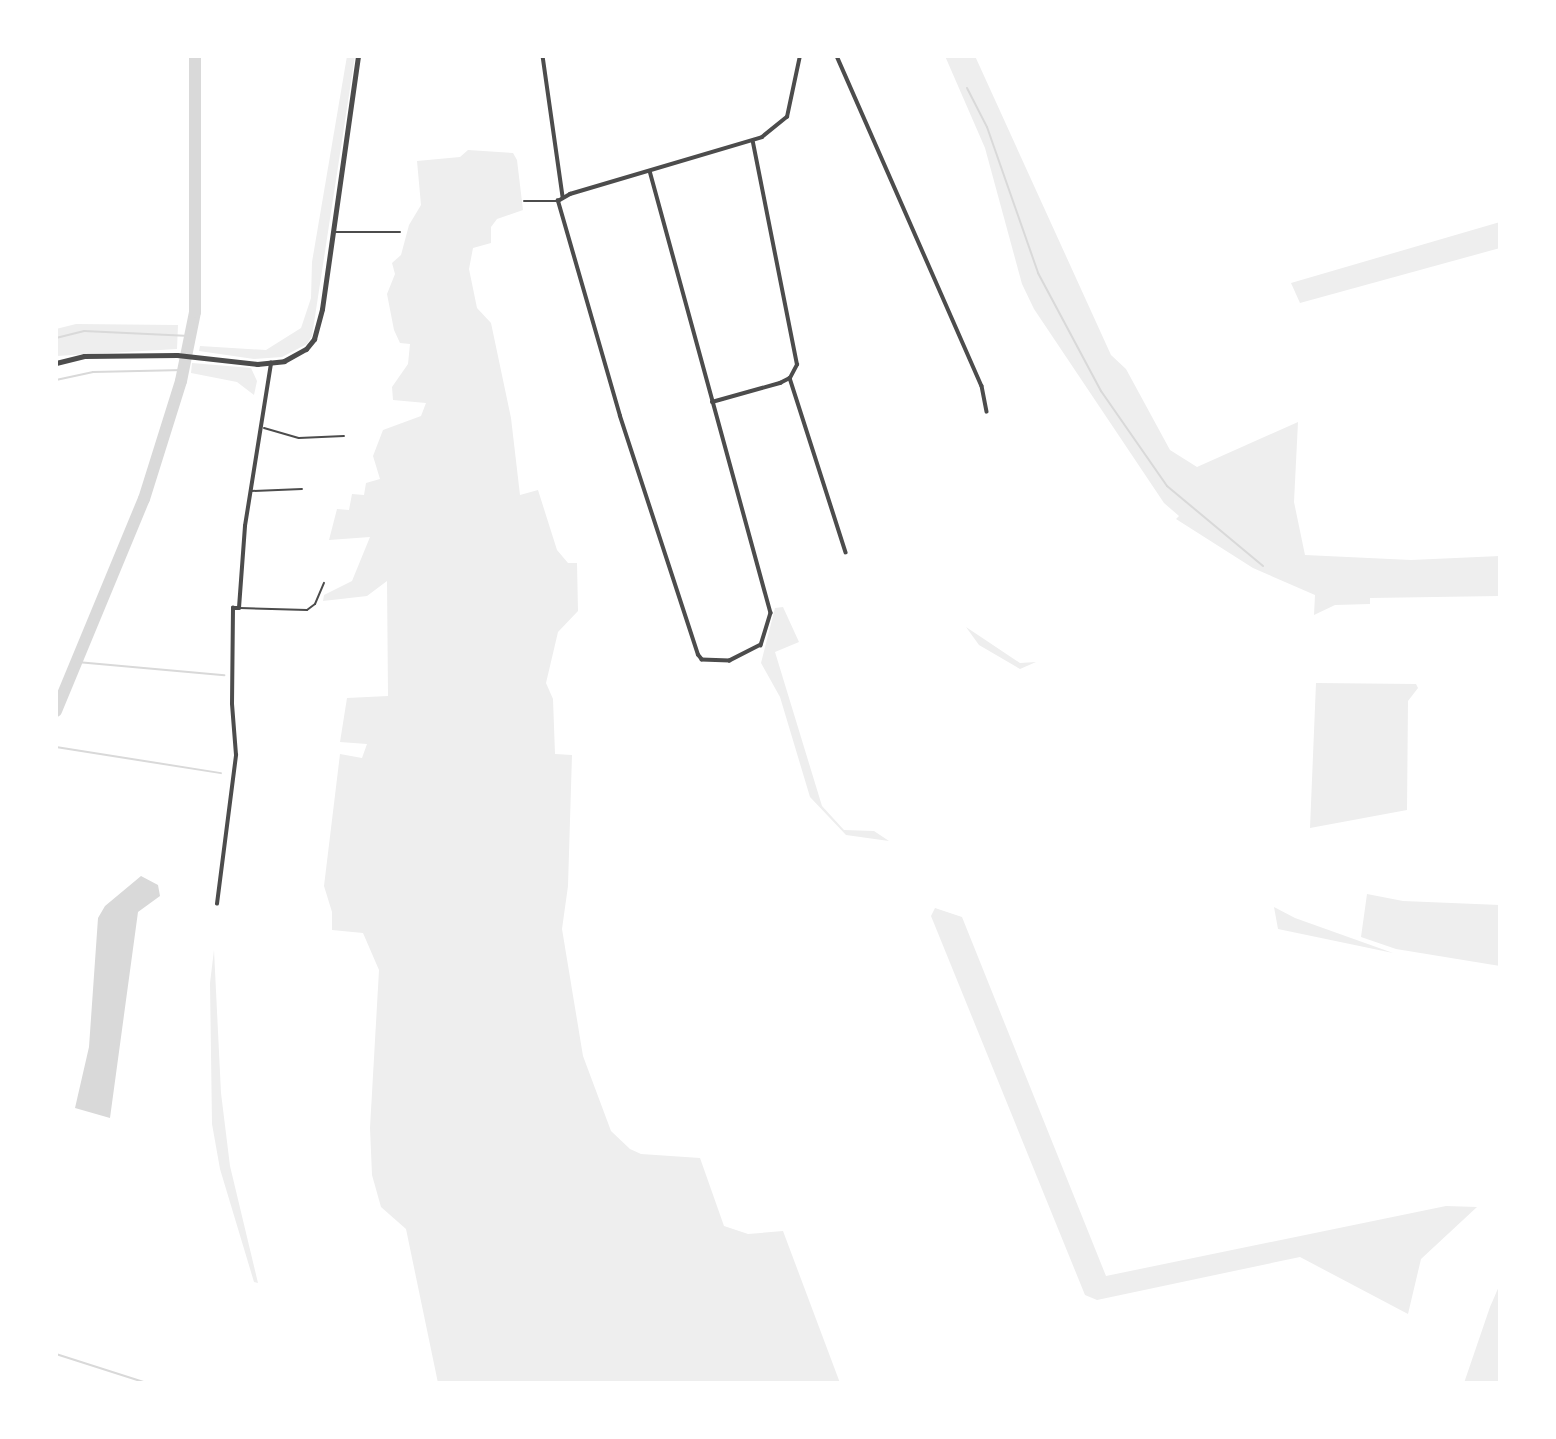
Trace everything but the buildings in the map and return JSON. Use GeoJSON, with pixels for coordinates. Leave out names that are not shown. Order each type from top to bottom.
{"type":"FeatureCollection","features":[{"type":"Feature","properties":{"kind":"street"},"geometry":{"type":"LineString","coordinates":[[56,363],[83,356],[177,355],[271,363],[295,357],[314,339],[358,56]]}},
{"type":"Feature","properties":{"kind":"street"},"geometry":{"type":"LineString","coordinates":[[543,56],[563,197]]}},
{"type":"Feature","properties":{"kind":"street"},"geometry":{"type":"LineString","coordinates":[[650,171],[771,613],[761,645],[738,660],[715,662],[698,655],[616,403],[558,201],[563,197],[650,171],[753,142],[787,117],[800,56]]}},
{"type":"Feature","properties":{"kind":"street"},"geometry":{"type":"LineString","coordinates":[[837,56],[972,361],[987,412]]}},
{"type":"Feature","properties":{"kind":"street"},"geometry":{"type":"LineString","coordinates":[[712,402],[790,378],[797,365],[753,142]]}},
{"type":"Feature","properties":{"kind":"street"},"geometry":{"type":"LineString","coordinates":[[218,904],[236,755],[233,608],[239,608],[251,491],[264,428],[271,363]]}},
{"type":"Feature","properties":{"kind":"street"},"geometry":{"type":"LineString","coordinates":[[790,378],[846,552]]}},
{"type":"Feature","properties":{"kind":"lane"},"geometry":{"type":"LineString","coordinates":[[524,201],[558,201]]}},
{"type":"Feature","properties":{"kind":"lane"},"geometry":{"type":"LineString","coordinates":[[331,232],[400,232]]}},
{"type":"Feature","properties":{"kind":"lane"},"geometry":{"type":"LineString","coordinates":[[264,428],[299,438],[344,436]]}},
{"type":"Feature","properties":{"kind":"lane"},"geometry":{"type":"LineString","coordinates":[[251,491],[302,489]]}},
{"type":"Feature","properties":{"kind":"lane"},"geometry":{"type":"LineString","coordinates":[[239,608],[307,610],[315,604],[324,583]]}},
{"type":"Feature","properties":{"kind":"shaded area"},"geometry":{"type":"Polygon","coordinates":[[[347,56],[355,56],[312,336],[307,344],[282,357],[254,359],[199,351],[200,346],[266,350],[301,328],[311,298],[312,262],[347,56]]]}},
{"type":"Feature","properties":{"kind":"shaded area"},"geometry":{"type":"Polygon","coordinates":[[[945,56],[975,56],[1111,355],[1126,369],[1170,450],[1197,467],[1298,422],[1294,502],[1305,555],[1411,560],[1500,556],[1500,596],[1370,598],[1370,604],[1335,605],[1314,615],[1315,595],[1253,568],[1176,519],[1179,516],[1164,503],[1034,309],[1022,284],[985,148],[945,56]]]}},
{"type":"Feature","properties":{"kind":"shaded area"},"geometry":{"type":"Polygon","coordinates":[[[468,150],[513,153],[517,160],[523,210],[497,219],[491,227],[491,243],[473,248],[469,269],[477,308],[491,323],[511,418],[520,495],[538,490],[557,550],[568,563],[577,563],[578,611],[558,632],[546,683],[553,699],[555,754],[572,755],[568,886],[562,929],[583,1056],[611,1131],[630,1149],[641,1154],[700,1158],[724,1226],[748,1234],[783,1231],[840,1383],[438,1383],[406,1229],[381,1207],[372,1175],[370,1128],[379,970],[363,933],[332,930],[332,912],[324,886],[340,754],[362,758],[367,744],[340,742],[347,698],[388,696],[387,581],[367,596],[323,601],[324,595],[352,581],[370,537],[329,540],[337,509],[349,510],[352,494],[364,495],[366,483],[380,479],[373,456],[383,430],[421,416],[426,403],[393,400],[392,387],[408,364],[410,344],[400,343],[394,330],[387,294],[395,274],[392,263],[401,255],[409,225],[421,205],[417,161],[460,157],[468,150]]]}},
{"type":"Feature","properties":{"kind":"shaded area"},"geometry":{"type":"Polygon","coordinates":[[[1500,222],[1500,248],[1300,303],[1291,283],[1500,222]]]}},
{"type":"Feature","properties":{"kind":"shaded area"},"geometry":{"type":"Polygon","coordinates":[[[76,324],[178,325],[177,349],[56,356],[56,329],[76,324]]]}},
{"type":"Feature","properties":{"kind":"shaded area"},"geometry":{"type":"Polygon","coordinates":[[[192,363],[251,368],[257,381],[254,395],[237,382],[191,373],[192,363]]]}},
{"type":"Feature","properties":{"kind":"shaded area"},"geometry":{"type":"Polygon","coordinates":[[[783,607],[799,642],[775,652],[822,806],[844,830],[874,831],[889,841],[846,835],[810,797],[780,697],[761,663],[775,608],[783,607]]]}},
{"type":"Feature","properties":{"kind":"shaded area"},"geometry":{"type":"Polygon","coordinates":[[[966,627],[1020,663],[1036,662],[1020,669],[979,645],[966,627]]]}},
{"type":"Feature","properties":{"kind":"shaded area"},"geometry":{"type":"Polygon","coordinates":[[[1316,683],[1416,684],[1418,688],[1408,701],[1407,810],[1310,828],[1316,683]]]}},
{"type":"Feature","properties":{"kind":"shaded area"},"geometry":{"type":"Polygon","coordinates":[[[141,876],[158,885],[160,896],[138,912],[110,1118],[75,1108],[89,1047],[98,918],[105,906],[141,876]]]}},
{"type":"Feature","properties":{"kind":"shaded area"},"geometry":{"type":"Polygon","coordinates":[[[1367,894],[1403,901],[1500,905],[1500,966],[1396,949],[1361,937],[1367,894]]]}},
{"type":"Feature","properties":{"kind":"shaded area"},"geometry":{"type":"Polygon","coordinates":[[[1274,907],[1295,918],[1393,953],[1278,929],[1274,907]]]}},
{"type":"Feature","properties":{"kind":"shaded area"},"geometry":{"type":"Polygon","coordinates":[[[935,908],[962,917],[1106,1276],[1446,1206],[1477,1207],[1421,1259],[1408,1314],[1300,1257],[1097,1300],[1085,1295],[931,916],[935,908]]]}},
{"type":"Feature","properties":{"kind":"shaded area"},"geometry":{"type":"Polygon","coordinates":[[[214,950],[221,1093],[230,1166],[258,1283],[254,1282],[220,1169],[212,1124],[210,983],[214,950]]]}},
{"type":"Feature","properties":{"kind":"shaded area"},"geometry":{"type":"Polygon","coordinates":[[[1500,1284],[1500,1383],[1464,1383],[1490,1307],[1500,1284]]]}},
{"type":"Feature","properties":{"kind":"waterway"},"geometry":{"type":"LineString","coordinates":[[56,711],[144,499],[181,381],[195,312],[195,56]]}},
{"type":"Feature","properties":{"kind":"waterway"},"geometry":{"type":"LineString","coordinates":[[967,88],[987,127],[1038,273],[1101,391],[1167,486],[1263,566]]}},
{"type":"Feature","properties":{"kind":"waterway"},"geometry":{"type":"LineString","coordinates":[[56,338],[84,331],[190,336]]}},
{"type":"Feature","properties":{"kind":"waterway"},"geometry":{"type":"LineString","coordinates":[[56,380],[93,372],[184,370]]}},
{"type":"Feature","properties":{"kind":"waterway"},"geometry":{"type":"LineString","coordinates":[[77,662],[224,675]]}},
{"type":"Feature","properties":{"kind":"waterway"},"geometry":{"type":"LineString","coordinates":[[56,747],[221,773]]}},
{"type":"Feature","properties":{"kind":"waterway"},"geometry":{"type":"LineString","coordinates":[[56,1354],[147,1383]]}}]}
